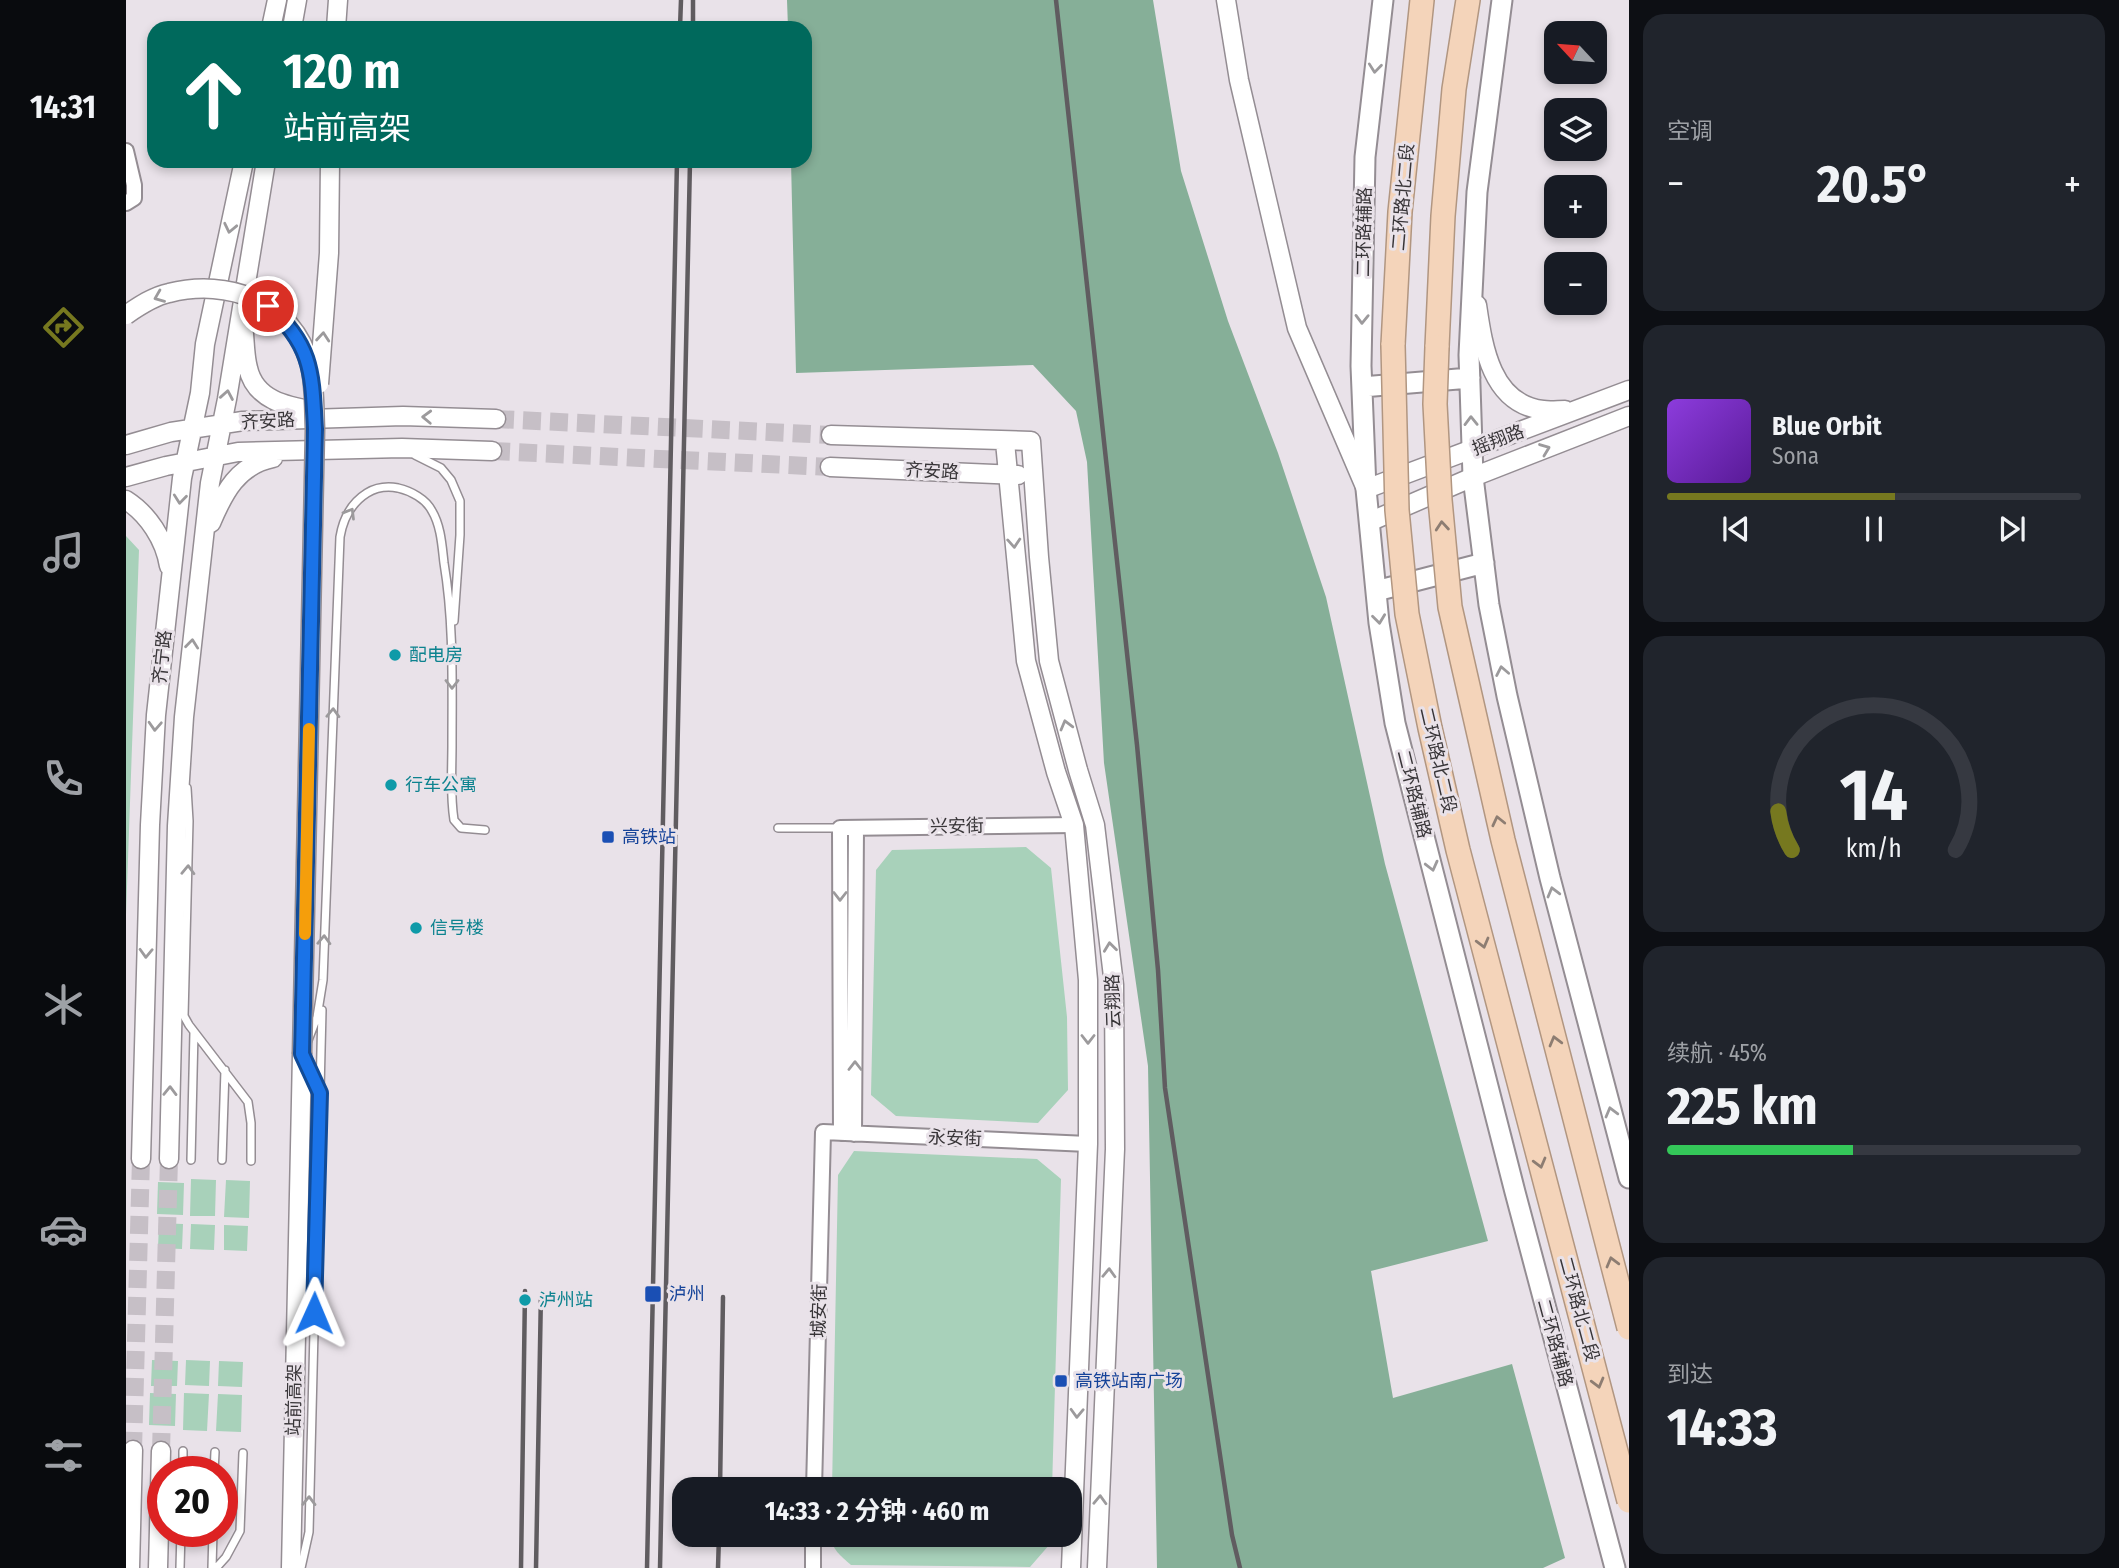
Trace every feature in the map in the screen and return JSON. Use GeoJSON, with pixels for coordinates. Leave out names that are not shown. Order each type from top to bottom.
{"type":"FeatureCollection","features":[{"type":"Feature","properties":{"kind":"highway","name":"二环路北二段"},"geometry":{"type":"LineString","coordinates":[[1422,0],[1400,212],[1393,345],[1398,510],[1407,614],[1458,850],[1629,1501]]}},
{"type":"Feature","properties":{"kind":"highway"},"geometry":{"type":"LineString","coordinates":[[1468,0],[1454,89],[1443,216],[1435,404],[1450,607],[1503,840],[1629,1328]]}},
{"type":"Feature","properties":{"kind":"main road","name":"二环路辅路"},"geometry":{"type":"LineString","coordinates":[[1383,0],[1365,158],[1362,387],[1369,522],[1395,723],[1615,1568]]}},
{"type":"Feature","properties":{"kind":"main road"},"geometry":{"type":"LineString","coordinates":[[1502,0],[1478,192],[1470,377],[1473,477],[1489,605],[1507,696],[1550,878],[1629,1178]]}},
{"type":"Feature","properties":{"kind":"main road"},"geometry":{"type":"LineString","coordinates":[[1362,387],[1470,377]]}},
{"type":"Feature","properties":{"kind":"main road"},"geometry":{"type":"LineString","coordinates":[[1376,591],[1484,562]]}},
{"type":"Feature","properties":{"kind":"main road"},"geometry":{"type":"LineString","coordinates":[[1592,1480],[1629,1468]]}},
{"type":"Feature","properties":{"kind":"street"},"geometry":{"type":"LineString","coordinates":[[272,21],[276,0]]}},
{"type":"Feature","properties":{"kind":"street"},"geometry":{"type":"LineString","coordinates":[[293,21],[297,0]]}},
{"type":"Feature","properties":{"kind":"street"},"geometry":{"type":"LineString","coordinates":[[336,21],[338,0]]}},
{"type":"Feature","properties":{"kind":"street"},"geometry":{"type":"LineString","coordinates":[[1226,0],[1239,80],[1297,328],[1366,489]]}},
{"type":"Feature","properties":{"kind":"street"},"geometry":{"type":"LineString","coordinates":[[126,151],[134,185],[134,198],[126,203]]}},
{"type":"Feature","properties":{"kind":"street","name":"齐宁路"},"geometry":{"type":"LineString","coordinates":[[141,1159],[150,811],[156,715],[186,462],[200,393],[205,344],[243,168]]}},
{"type":"Feature","properties":{"kind":"street","name":"齐宁路"},"geometry":{"type":"LineString","coordinates":[[169,1160],[177,826],[184,717],[210,482],[265,168]]}},
{"type":"Feature","properties":{"kind":"street"},"geometry":{"type":"LineString","coordinates":[[315,429],[329,253],[330,168]]}},
{"type":"Feature","properties":{"kind":"street"},"geometry":{"type":"LineString","coordinates":[[1473,285],[1488,363],[1501,386],[1520,403],[1541,410],[1576,410]]}},
{"type":"Feature","properties":{"kind":"street","name":"站前高架"},"geometry":{"type":"LineString","coordinates":[[126,315],[167,293],[197,288],[224,289],[268,306],[286,321],[305,351],[310,366],[315,429],[291,1568]]}},
{"type":"Feature","properties":{"kind":"street"},"geometry":{"type":"LineString","coordinates":[[240,310],[248,372],[261,393],[282,404],[352,418]]}},
{"type":"Feature","properties":{"kind":"street","name":"摇翔路"},"geometry":{"type":"LineString","coordinates":[[1366,489],[1629,390]]}},
{"type":"Feature","properties":{"kind":"street","name":"齐安路"},"geometry":{"type":"LineString","coordinates":[[126,445],[171,432],[243,421],[403,416],[496,419]]}},
{"type":"Feature","properties":{"kind":"street","name":"摇翔路"},"geometry":{"type":"LineString","coordinates":[[1369,522],[1473,477],[1629,416]]}},
{"type":"Feature","properties":{"kind":"street","name":"齐安路"},"geometry":{"type":"LineString","coordinates":[[831,435],[1031,441]]}},
{"type":"Feature","properties":{"kind":"street","name":"云翔路"},"geometry":{"type":"LineString","coordinates":[[1031,441],[1049,661],[1095,825],[1114,985],[1115,1149],[1097,1568]]}},
{"type":"Feature","properties":{"kind":"street","name":"云翔路"},"geometry":{"type":"LineString","coordinates":[[1006,442],[1026,661],[1056,772],[1074,825],[1088,980],[1088,1144],[1071,1568]]}},
{"type":"Feature","properties":{"kind":"street"},"geometry":{"type":"LineString","coordinates":[[126,477],[238,452],[402,448],[492,451]]}},
{"type":"Feature","properties":{"kind":"street"},"geometry":{"type":"LineString","coordinates":[[203,546],[223,497],[242,471],[259,461],[303,451]]}},
{"type":"Feature","properties":{"kind":"street","name":"齐安路"},"geometry":{"type":"LineString","coordinates":[[830,467],[1034,475]]}},
{"type":"Feature","properties":{"kind":"street"},"geometry":{"type":"LineString","coordinates":[[126,500],[143,512],[151,523],[168,559],[171,577]]}},
{"type":"Feature","properties":{"kind":"street","name":"兴安街"},"geometry":{"type":"LineString","coordinates":[[840,828],[1074,825]]}},
{"type":"Feature","properties":{"kind":"street"},"geometry":{"type":"LineString","coordinates":[[840,828],[847,1134]]}},
{"type":"Feature","properties":{"kind":"street"},"geometry":{"type":"LineString","coordinates":[[847,1134],[856,828]]}},
{"type":"Feature","properties":{"kind":"street","name":"永安街"},"geometry":{"type":"LineString","coordinates":[[822,1132],[1088,1144]]}},
{"type":"Feature","properties":{"kind":"street","name":"城安街"},"geometry":{"type":"LineString","coordinates":[[814,1477],[822,1132]]}},
{"type":"Feature","properties":{"kind":"street"},"geometry":{"type":"LineString","coordinates":[[130,1568],[133,1450]]}},
{"type":"Feature","properties":{"kind":"street"},"geometry":{"type":"LineString","coordinates":[[158,1568],[161,1451]]}},
{"type":"Feature","properties":{"kind":"street"},"geometry":{"type":"LineString","coordinates":[[813,1547],[813,1568]]}},
{"type":"Feature","properties":{"kind":"lane"},"geometry":{"type":"LineString","coordinates":[[402,448],[441,468],[451,480],[460,501],[452,653]]}},
{"type":"Feature","properties":{"kind":"lane"},"geometry":{"type":"LineString","coordinates":[[301,1568],[309,1532],[323,979],[342,527],[357,501],[378,488],[389,486],[414,494],[431,509],[437,521],[447,578],[452,653],[454,820],[461,828],[485,830]]}},
{"type":"Feature","properties":{"kind":"lane"},"geometry":{"type":"LineString","coordinates":[[184,717],[189,821],[184,1011],[194,1032],[248,1102],[251,1161]]}},
{"type":"Feature","properties":{"kind":"lane"},"geometry":{"type":"LineString","coordinates":[[778,828],[840,828]]}},
{"type":"Feature","properties":{"kind":"lane"},"geometry":{"type":"LineString","coordinates":[[320,1093],[302,1054],[317,1017],[323,979]]}},
{"type":"Feature","properties":{"kind":"lane"},"geometry":{"type":"LineString","coordinates":[[191,1160],[194,1032]]}},
{"type":"Feature","properties":{"kind":"lane"},"geometry":{"type":"LineString","coordinates":[[222,1160],[225,1070]]}},
{"type":"Feature","properties":{"kind":"lane"},"geometry":{"type":"LineString","coordinates":[[183,1451],[183,1456]]}},
{"type":"Feature","properties":{"kind":"lane"},"geometry":{"type":"LineString","coordinates":[[215,1452],[215,1456]]}},
{"type":"Feature","properties":{"kind":"lane"},"geometry":{"type":"LineString","coordinates":[[214,1568],[226,1557],[240,1531],[243,1452]]}},
{"type":"Feature","properties":{"kind":"lane"},"geometry":{"type":"LineString","coordinates":[[180,1568],[181,1547]]}},
{"type":"Feature","properties":{"kind":"lane"},"geometry":{"type":"LineString","coordinates":[[213,1547],[214,1568]]}},
{"type":"Feature","properties":{"kind":"green space"},"geometry":{"type":"Polygon","coordinates":[[[787,0],[1153,0],[1181,171],[1228,321],[1278,453],[1326,597],[1385,864],[1488,1241],[1371,1271],[1393,1398],[1512,1364],[1565,1558],[1543,1568],[1157,1568],[1148,1066],[1104,763],[1087,462],[1076,411],[1033,365],[796,373],[791,168],[812,168],[812,21],[788,21],[787,0]]]}},
{"type":"Feature","properties":{"kind":"green space"},"geometry":{"type":"Polygon","coordinates":[[[126,536],[139,550],[126,915],[126,536]]]}},
{"type":"Feature","properties":{"kind":"green space"},"geometry":{"type":"Polygon","coordinates":[[[1026,847],[1051,868],[1067,1017],[1068,1090],[1038,1123],[896,1116],[871,1095],[876,870],[892,850],[1026,847]]]}},
{"type":"Feature","properties":{"kind":"green space"},"geometry":{"type":"Polygon","coordinates":[[[854,1151],[1037,1159],[1061,1179],[1052,1477],[832,1477],[838,1175],[854,1151]]]}},
{"type":"Feature","properties":{"kind":"green space"},"geometry":{"type":"Polygon","coordinates":[[[191,1179],[216,1180],[215,1216],[190,1216],[191,1179]]]}},
{"type":"Feature","properties":{"kind":"green space"},"geometry":{"type":"Polygon","coordinates":[[[226,1180],[250,1181],[249,1218],[224,1217],[226,1180]]]}},
{"type":"Feature","properties":{"kind":"green space"},"geometry":{"type":"Polygon","coordinates":[[[158,1182],[184,1183],[183,1215],[157,1214],[158,1182]]]}},
{"type":"Feature","properties":{"kind":"green space"},"geometry":{"type":"Polygon","coordinates":[[[159,1223],[183,1224],[182,1249],[158,1248],[159,1223]]]}},
{"type":"Feature","properties":{"kind":"green space"},"geometry":{"type":"Polygon","coordinates":[[[191,1224],[215,1225],[214,1250],[190,1249],[191,1224]]]}},
{"type":"Feature","properties":{"kind":"green space"},"geometry":{"type":"Polygon","coordinates":[[[224,1225],[248,1226],[247,1251],[224,1250],[224,1225]]]}},
{"type":"Feature","properties":{"kind":"green space"},"geometry":{"type":"Polygon","coordinates":[[[152,1360],[178,1361],[177,1386],[151,1386],[152,1360]]]}},
{"type":"Feature","properties":{"kind":"green space"},"geometry":{"type":"Polygon","coordinates":[[[186,1360],[210,1361],[209,1386],[185,1385],[186,1360]]]}},
{"type":"Feature","properties":{"kind":"green space"},"geometry":{"type":"Polygon","coordinates":[[[219,1361],[243,1362],[242,1387],[218,1386],[219,1361]]]}},
{"type":"Feature","properties":{"kind":"green space"},"geometry":{"type":"Polygon","coordinates":[[[150,1393],[176,1394],[175,1426],[149,1425],[150,1393]]]}},
{"type":"Feature","properties":{"kind":"green space"},"geometry":{"type":"Polygon","coordinates":[[[184,1393],[209,1394],[207,1431],[183,1430],[184,1393]]]}},
{"type":"Feature","properties":{"kind":"green space"},"geometry":{"type":"Polygon","coordinates":[[[218,1394],[242,1395],[241,1432],[216,1431],[218,1394]]]}},
{"type":"Feature","properties":{"kind":"green space"},"geometry":{"type":"Polygon","coordinates":[[[1047,1547],[1030,1567],[851,1565],[835,1548],[1047,1547]]]}},
{"type":"Feature","properties":{"kind":"tunnel"},"geometry":{"type":"LineString","coordinates":[[496,419],[831,435]]}},
{"type":"Feature","properties":{"kind":"tunnel"},"geometry":{"type":"LineString","coordinates":[[492,451],[830,467]]}},
{"type":"Feature","properties":{"kind":"tunnel"},"geometry":{"type":"LineString","coordinates":[[133,1450],[141,1159]]}},
{"type":"Feature","properties":{"kind":"tunnel"},"geometry":{"type":"LineString","coordinates":[[161,1451],[169,1159]]}},
{"type":"Feature","properties":{"kind":"railway"},"geometry":{"type":"LineString","coordinates":[[680,21],[681,0]]}},
{"type":"Feature","properties":{"kind":"railway"},"geometry":{"type":"LineString","coordinates":[[693,0],[693,21]]}},
{"type":"Feature","properties":{"kind":"railway"},"geometry":{"type":"LineString","coordinates":[[1056,0],[1137,745],[1158,970],[1165,1088],[1232,1535],[1240,1568]]}},
{"type":"Feature","properties":{"kind":"railway"},"geometry":{"type":"LineString","coordinates":[[647,1568],[677,168]]}},
{"type":"Feature","properties":{"kind":"railway"},"geometry":{"type":"LineString","coordinates":[[660,1568],[690,168]]}},
{"type":"Feature","properties":{"kind":"railway"},"geometry":{"type":"LineString","coordinates":[[521,1568],[525,1291]]}},
{"type":"Feature","properties":{"kind":"railway"},"geometry":{"type":"LineString","coordinates":[[536,1568],[541,1292]]}},
{"type":"Feature","properties":{"kind":"railway"},"geometry":{"type":"LineString","coordinates":[[720,1477],[723,1297]]}},
{"type":"Feature","properties":{"kind":"railway"},"geometry":{"type":"LineString","coordinates":[[718,1568],[719,1547]]}},
{"type":"Feature","properties":{"kind":"slow traffic"},"geometry":{"type":"LineString","coordinates":[[305,934],[309,729]]}},
{"type":"Feature","properties":{"kind":"place","name":"配电房"},"geometry":{"type":"Point","coordinates":[395,655]}},
{"type":"Feature","properties":{"kind":"place","name":"行车公寓"},"geometry":{"type":"Point","coordinates":[391,785]}},
{"type":"Feature","properties":{"kind":"place","name":"高铁站"},"geometry":{"type":"Point","coordinates":[608,837]}},
{"type":"Feature","properties":{"kind":"place","name":"信号楼"},"geometry":{"type":"Point","coordinates":[416,928]}},
{"type":"Feature","properties":{"kind":"place","name":"泸州"},"geometry":{"type":"Point","coordinates":[653,1294]}},
{"type":"Feature","properties":{"kind":"place","name":"泸州站"},"geometry":{"type":"Point","coordinates":[525,1300]}},
{"type":"Feature","properties":{"kind":"place","name":"高铁站南广场"},"geometry":{"type":"Point","coordinates":[1061,1381]}},
{"type":"Feature","properties":{"kind":"route"},"geometry":{"type":"LineString","coordinates":[[268,306],[286,321],[305,351],[314,396],[302,1054],[320,1093],[314,1313]]}}]}
